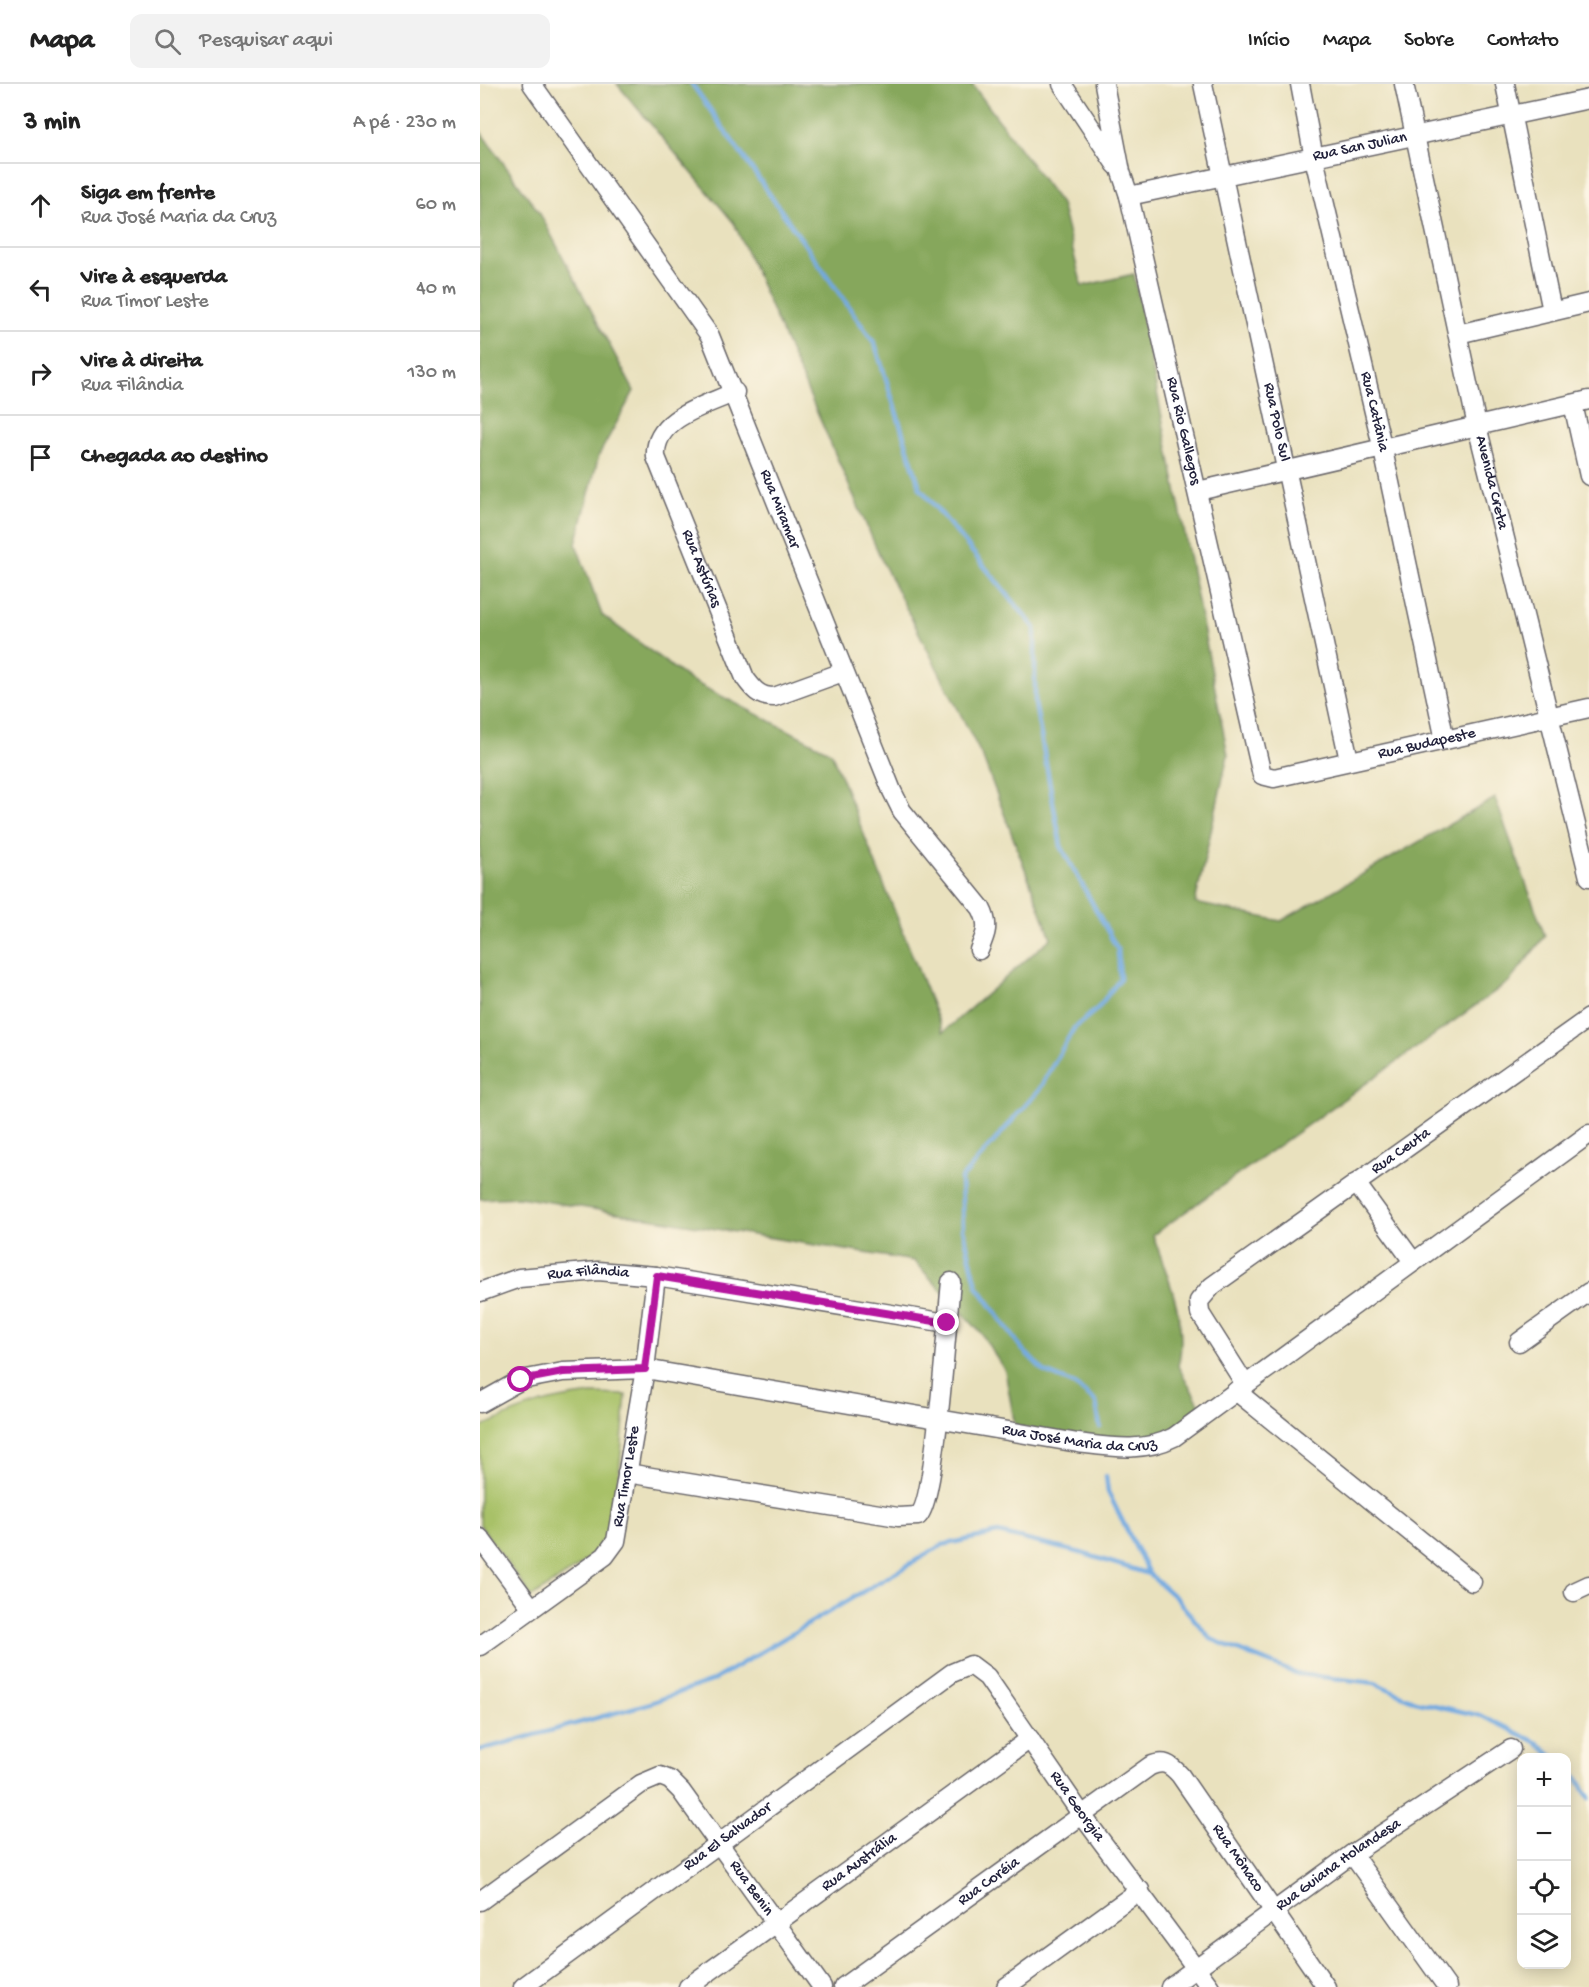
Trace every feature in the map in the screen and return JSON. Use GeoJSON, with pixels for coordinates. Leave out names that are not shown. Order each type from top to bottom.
{"type":"FeatureCollection","features":[{"type":"Feature","properties":{"kind":"street","name":"Rua Miramar"},"geometry":{"type":"LineString","coordinates":[[532,84],[710,336],[735,393],[843,672],[902,811],[981,908],[987,919],[987,930],[979,950]]}},
{"type":"Feature","properties":{"kind":"street"},"geometry":{"type":"LineString","coordinates":[[1062,84],[1121,172]]}},
{"type":"Feature","properties":{"kind":"street","name":"Rua Rio Gallegos"},"geometry":{"type":"LineString","coordinates":[[1104,84],[1121,172],[1129,196],[1263,776]]}},
{"type":"Feature","properties":{"kind":"street","name":"Rua Polo Sul"},"geometry":{"type":"LineString","coordinates":[[1203,84],[1349,760]]}},
{"type":"Feature","properties":{"kind":"street","name":"Rua Catânia"},"geometry":{"type":"LineString","coordinates":[[1300,84],[1314,158],[1383,450],[1445,740]]}},
{"type":"Feature","properties":{"kind":"street","name":"Avenida Creta"},"geometry":{"type":"LineString","coordinates":[[1404,84],[1477,426],[1589,877]]}},
{"type":"Feature","properties":{"kind":"street"},"geometry":{"type":"LineString","coordinates":[[1505,84],[1552,311]]}},
{"type":"Feature","properties":{"kind":"street","name":"Rua San Julian"},"geometry":{"type":"LineString","coordinates":[[1129,196],[1589,99]]}},
{"type":"Feature","properties":{"kind":"street"},"geometry":{"type":"LineString","coordinates":[[1458,334],[1589,303]]}},
{"type":"Feature","properties":{"kind":"street","name":"Rua Astúrias"},"geometry":{"type":"LineString","coordinates":[[735,393],[679,418],[667,426],[656,445],[657,457],[745,678],[755,691],[764,697],[774,697],[843,672]]}},
{"type":"Feature","properties":{"kind":"street"},"geometry":{"type":"LineString","coordinates":[[1198,490],[1383,450],[1581,402],[1589,477]]}},
{"type":"Feature","properties":{"kind":"street","name":"Rua Budapeste"},"geometry":{"type":"LineString","coordinates":[[1263,776],[1274,778],[1589,708]]}},
{"type":"Feature","properties":{"kind":"street","name":"Rua Ceuta"},"geometry":{"type":"LineString","coordinates":[[1240,1387],[1200,1313],[1199,1300],[1212,1286],[1589,1018]]}},
{"type":"Feature","properties":{"kind":"street","name":"Rua José Maria da Cruz"},"geometry":{"type":"LineString","coordinates":[[480,1403],[521,1380],[563,1372],[645,1369],[1112,1448],[1146,1447],[1174,1437],[1412,1260],[1589,1134]]}},
{"type":"Feature","properties":{"kind":"street"},"geometry":{"type":"LineString","coordinates":[[1356,1183],[1412,1260]]}},
{"type":"Feature","properties":{"kind":"street","name":"Rua Filândia"},"geometry":{"type":"LineString","coordinates":[[480,1292],[519,1278],[598,1270],[657,1276],[947,1323]]}},
{"type":"Feature","properties":{"kind":"street","name":"Rua Timor Leste"},"geometry":{"type":"LineString","coordinates":[[480,1646],[531,1607],[605,1556],[616,1541],[645,1369],[657,1276]]}},
{"type":"Feature","properties":{"kind":"street"},"geometry":{"type":"LineString","coordinates":[[627,1473],[910,1517],[923,1512],[927,1503],[938,1420],[951,1282]]}},
{"type":"Feature","properties":{"kind":"street"},"geometry":{"type":"LineString","coordinates":[[1519,1342],[1589,1292]]}},
{"type":"Feature","properties":{"kind":"street"},"geometry":{"type":"LineString","coordinates":[[1240,1387],[1472,1582]]}},
{"type":"Feature","properties":{"kind":"street"},"geometry":{"type":"LineString","coordinates":[[480,1538],[531,1607]]}},
{"type":"Feature","properties":{"kind":"street","name":"Rua Georgia"},"geometry":{"type":"LineString","coordinates":[[934,1689],[963,1667],[971,1665],[979,1668],[1082,1815],[1210,1987]]}},
{"type":"Feature","properties":{"kind":"street","name":"Rua El Salvador"},"geometry":{"type":"LineString","coordinates":[[523,1987],[934,1689]]}},
{"type":"Feature","properties":{"kind":"street","name":"Rua Austrália"},"geometry":{"type":"LineString","coordinates":[[688,1987],[1030,1739]]}},
{"type":"Feature","properties":{"kind":"street","name":"Rua Guiana Holandesa"},"geometry":{"type":"LineString","coordinates":[[1170,1987],[1352,1854],[1511,1749]]}},
{"type":"Feature","properties":{"kind":"street","name":"Rua Mônaco"},"geometry":{"type":"LineString","coordinates":[[1135,1777],[1161,1762],[1171,1765],[1202,1806],[1273,1913],[1326,1987]]}},
{"type":"Feature","properties":{"kind":"street","name":"Rua Benin"},"geometry":{"type":"LineString","coordinates":[[480,1901],[641,1784],[660,1776],[670,1780],[720,1845],[822,1987]]}},
{"type":"Feature","properties":{"kind":"street","name":"Rua Coréia"},"geometry":{"type":"LineString","coordinates":[[843,1987],[1135,1777]]}},
{"type":"Feature","properties":{"kind":"street"},"geometry":{"type":"LineString","coordinates":[[1352,1854],[1448,1987]]}},
{"type":"Feature","properties":{"kind":"street"},"geometry":{"type":"LineString","coordinates":[[1006,1987],[1140,1890]]}},
{"type":"Feature","properties":{"kind":"green space"},"geometry":{"type":"Polygon","coordinates":[[[617,84],[972,84],[1061,204],[1082,286],[1134,274],[1228,755],[1195,903],[1281,921],[1495,798],[1545,936],[1510,981],[1153,1235],[1179,1316],[1181,1350],[1178,1366],[1200,1405],[1182,1423],[1160,1436],[1143,1441],[1112,1442],[1015,1426],[1005,1371],[981,1333],[914,1261],[519,1197],[480,1199],[480,131],[539,212],[634,391],[599,455],[576,544],[602,615],[690,680],[831,752],[943,1032],[1051,938],[983,758],[883,563],[734,223],[617,84]]]}},
{"type":"Feature","properties":{"kind":"green space"},"geometry":{"type":"Polygon","coordinates":[[[592,1394],[626,1395],[617,1493],[610,1530],[605,1541],[591,1556],[532,1597],[480,1525],[480,1428],[534,1405],[592,1394]]]}},
{"type":"Feature","properties":{"kind":"waterway"},"geometry":{"type":"LineString","coordinates":[[692,84],[875,344],[920,488],[1035,628],[1035,703],[1061,846],[1118,950],[1120,979],[1097,1009],[1074,1028],[1039,1090],[961,1179],[963,1229],[977,1286],[1022,1349],[1045,1372],[1074,1384],[1096,1402],[1100,1427]]}},
{"type":"Feature","properties":{"kind":"waterway"},"geometry":{"type":"LineString","coordinates":[[1106,1476],[1108,1492],[1149,1574],[1176,1598],[1211,1639],[1297,1674],[1375,1683],[1415,1701],[1482,1716],[1538,1743],[1549,1753]]}},
{"type":"Feature","properties":{"kind":"waterway"},"geometry":{"type":"LineString","coordinates":[[480,1750],[647,1704],[712,1681],[942,1545],[998,1533],[1081,1553],[1149,1574]]}},
{"type":"Feature","properties":{"kind":"waterway"},"geometry":{"type":"LineString","coordinates":[[1571,1773],[1578,1779],[1589,1798]]}},
{"type":"Feature","properties":{"kind":"route"},"geometry":{"type":"LineString","coordinates":[[521,1380],[563,1372],[645,1369],[657,1276],[947,1323]]}}]}
